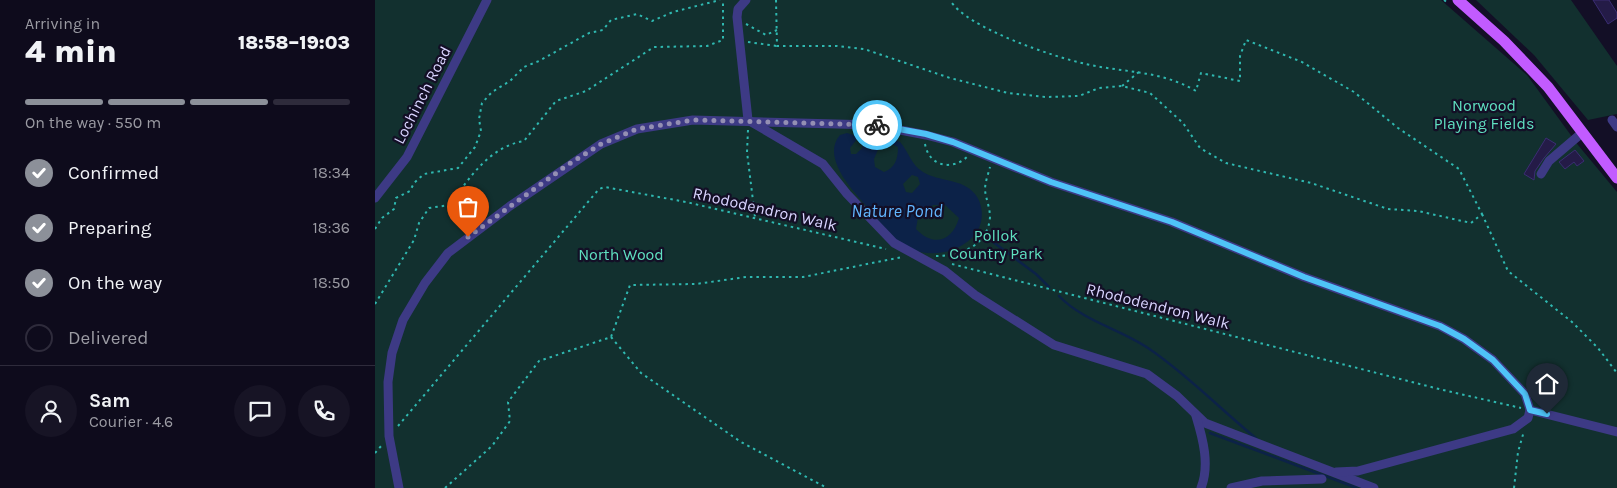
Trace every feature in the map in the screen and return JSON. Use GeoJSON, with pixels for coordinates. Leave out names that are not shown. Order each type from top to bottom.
{"type":"FeatureCollection","features":[{"type":"Feature","properties":{"kind":"main road"},"geometry":{"type":"LineString","coordinates":[[1455,3],[1504,41],[1548,87],[1617,178]]}},
{"type":"Feature","properties":{"kind":"street","name":"Lochinch Road"},"geometry":{"type":"LineString","coordinates":[[375,198],[407,157],[487,0]]}},
{"type":"Feature","properties":{"kind":"street"},"geometry":{"type":"LineString","coordinates":[[746,0],[738,9],[737,17],[748,120]]}},
{"type":"Feature","properties":{"kind":"street"},"geometry":{"type":"LineString","coordinates":[[399,488],[389,436],[388,382],[392,353],[403,320],[425,283],[448,253],[510,206],[601,144],[637,129],[693,120],[748,120],[875,125],[926,134],[970,149],[1051,182],[1172,222],[1304,277],[1440,326],[1464,339],[1493,360],[1525,394],[1529,414]]}},
{"type":"Feature","properties":{"kind":"street"},"geometry":{"type":"LineString","coordinates":[[748,120],[823,164],[875,225],[894,243],[945,271],[975,294],[1054,345],[1147,374],[1177,396],[1205,423],[1374,488]]}},
{"type":"Feature","properties":{"kind":"street"},"geometry":{"type":"LineString","coordinates":[[1541,174],[1549,161],[1583,132]]}},
{"type":"Feature","properties":{"kind":"street"},"geometry":{"type":"LineString","coordinates":[[1529,414],[1617,432]]}},
{"type":"Feature","properties":{"kind":"street"},"geometry":{"type":"LineString","coordinates":[[1329,471],[1358,471],[1513,429],[1529,414]]}},
{"type":"Feature","properties":{"kind":"street"},"geometry":{"type":"LineString","coordinates":[[1196,416],[1204,450],[1205,467],[1201,488]]}},
{"type":"Feature","properties":{"kind":"street"},"geometry":{"type":"LineString","coordinates":[[1231,488],[1262,481],[1322,479]]}},
{"type":"Feature","properties":{"kind":"path"},"geometry":{"type":"LineString","coordinates":[[722,0],[737,17],[751,28],[766,35],[777,30]]}},
{"type":"Feature","properties":{"kind":"path"},"geometry":{"type":"LineString","coordinates":[[722,0],[723,40]]}},
{"type":"Feature","properties":{"kind":"path"},"geometry":{"type":"LineString","coordinates":[[375,228],[394,209],[396,198],[411,191],[414,183],[424,174],[458,168],[475,147],[481,130],[479,119],[482,103],[492,92],[510,81],[523,67],[539,61],[589,33],[603,30],[611,20],[637,14],[651,21],[673,12],[722,0]]}},
{"type":"Feature","properties":{"kind":"path"},"geometry":{"type":"LineString","coordinates":[[776,0],[777,46]]}},
{"type":"Feature","properties":{"kind":"path"},"geometry":{"type":"LineString","coordinates":[[950,0],[954,7],[981,25],[1031,48],[1087,64],[1140,71],[1178,80],[1197,91],[1201,73],[1241,81],[1240,56],[1246,40],[1302,62],[1354,92],[1398,128],[1459,169],[1508,271],[1572,322],[1598,348],[1617,373]]}},
{"type":"Feature","properties":{"kind":"path"},"geometry":{"type":"LineString","coordinates":[[1444,0],[1455,3]]}},
{"type":"Feature","properties":{"kind":"path"},"geometry":{"type":"LineString","coordinates":[[375,304],[413,240],[419,223],[429,208],[450,205],[490,155],[509,143],[523,141],[556,101],[586,91],[654,47],[707,46],[723,40],[777,46],[837,46],[864,49],[950,78],[1008,93],[1046,97],[1079,96],[1099,88],[1122,86],[1150,92],[1183,123],[1200,148],[1226,162],[1311,183],[1388,209],[1418,211],[1471,223],[1482,214]]}},
{"type":"Feature","properties":{"kind":"path"},"geometry":{"type":"LineString","coordinates":[[1122,86],[1140,71]]}},
{"type":"Feature","properties":{"kind":"path"},"geometry":{"type":"LineString","coordinates":[[748,120],[747,152],[755,218]]}},
{"type":"Feature","properties":{"kind":"path"},"geometry":{"type":"LineString","coordinates":[[926,134],[926,149],[932,159],[939,164],[957,165],[969,156],[970,149]]}},
{"type":"Feature","properties":{"kind":"path"},"geometry":{"type":"LineString","coordinates":[[929,256],[953,256],[976,245],[987,229],[990,217],[985,189],[993,158]]}},
{"type":"Feature","properties":{"kind":"path","name":"Rhododendron Walk"},"geometry":{"type":"LineString","coordinates":[[389,436],[599,189],[605,187],[686,202],[894,251]]}},
{"type":"Feature","properties":{"kind":"path"},"geometry":{"type":"LineString","coordinates":[[611,337],[630,285],[696,284],[746,277],[803,277],[913,255]]}},
{"type":"Feature","properties":{"kind":"path","name":"Rhododendron Walk"},"geometry":{"type":"LineString","coordinates":[[948,263],[1443,390],[1529,414]]}},
{"type":"Feature","properties":{"kind":"path"},"geometry":{"type":"LineString","coordinates":[[445,488],[492,446],[510,421],[508,402],[539,361],[611,337]]}},
{"type":"Feature","properties":{"kind":"path"},"geometry":{"type":"LineString","coordinates":[[611,337],[641,372],[741,442],[827,488]]}},
{"type":"Feature","properties":{"kind":"path"},"geometry":{"type":"LineString","coordinates":[[1514,488],[1518,452],[1529,414]]}},
{"type":"Feature","properties":{"kind":"green space","name":"North Wood"},"geometry":{"type":"Polygon","coordinates":[[[375,0],[1441,0],[1527,75],[1578,145],[1617,192],[1617,488],[375,488],[375,0]]]}},
{"type":"Feature","properties":{"kind":"green space"},"geometry":{"type":"Polygon","coordinates":[[[1476,0],[1571,0],[1617,66],[1617,114],[1588,120],[1534,55],[1476,0]]]}},
{"type":"Feature","properties":{"kind":"water","name":"Nature Pond"},"geometry":{"type":"Polygon","coordinates":[[[847,133],[869,140],[891,139],[900,142],[916,166],[923,172],[964,185],[970,189],[978,198],[982,212],[980,226],[976,233],[970,240],[959,247],[936,253],[919,252],[897,241],[842,175],[834,154],[835,144],[840,135],[847,133]],[[857,139],[850,148],[851,154],[856,154],[862,148],[863,142],[857,139]],[[888,142],[880,145],[874,159],[875,167],[884,172],[891,168],[895,162],[898,147],[888,142]],[[912,175],[903,184],[906,192],[912,193],[920,184],[918,177],[912,175]],[[933,205],[918,217],[916,229],[922,235],[935,240],[947,237],[956,226],[959,218],[945,205],[933,205]]]}},
{"type":"Feature","properties":{"kind":"building"},"geometry":{"type":"Polygon","coordinates":[[[1593,0],[1609,0],[1617,13],[1617,18],[1608,24],[1593,0]]]}},
{"type":"Feature","properties":{"kind":"building"},"geometry":{"type":"Polygon","coordinates":[[[1546,138],[1556,144],[1535,171],[1534,180],[1524,174],[1546,138]]]}},
{"type":"Feature","properties":{"kind":"building"},"geometry":{"type":"Polygon","coordinates":[[[1575,150],[1584,161],[1577,166],[1574,162],[1565,169],[1559,162],[1575,150]]]}},
{"type":"Feature","properties":{"kind":"waterway"},"geometry":{"type":"LineString","coordinates":[[985,236],[1036,274],[1049,287]]}},
{"type":"Feature","properties":{"kind":"waterway"},"geometry":{"type":"LineString","coordinates":[[1059,296],[1079,312],[1137,341],[1163,358],[1257,439]]}},
{"type":"Feature","properties":{"kind":"waterway"},"geometry":{"type":"LineString","coordinates":[[1210,433],[1357,488]]}},
{"type":"Feature","properties":{"kind":"way so far"},"geometry":{"type":"LineString","coordinates":[[468,237],[566,166],[601,144],[637,129],[693,120],[877,125]]}},
{"type":"Feature","properties":{"kind":"route"},"geometry":{"type":"LineString","coordinates":[[877,125],[926,134],[953,142],[1051,182],[1172,222],[1304,277],[1440,326],[1483,351],[1525,394],[1530,410],[1547,414]]}},
{"type":"Feature","properties":{"kind":"park label","name":"Norwood Playing Fields"},"geometry":{"type":"Point","coordinates":[1484,114]}},
{"type":"Feature","properties":{"kind":"park label","name":"Pollok Country Park"},"geometry":{"type":"Point","coordinates":[996,244]}}]}
